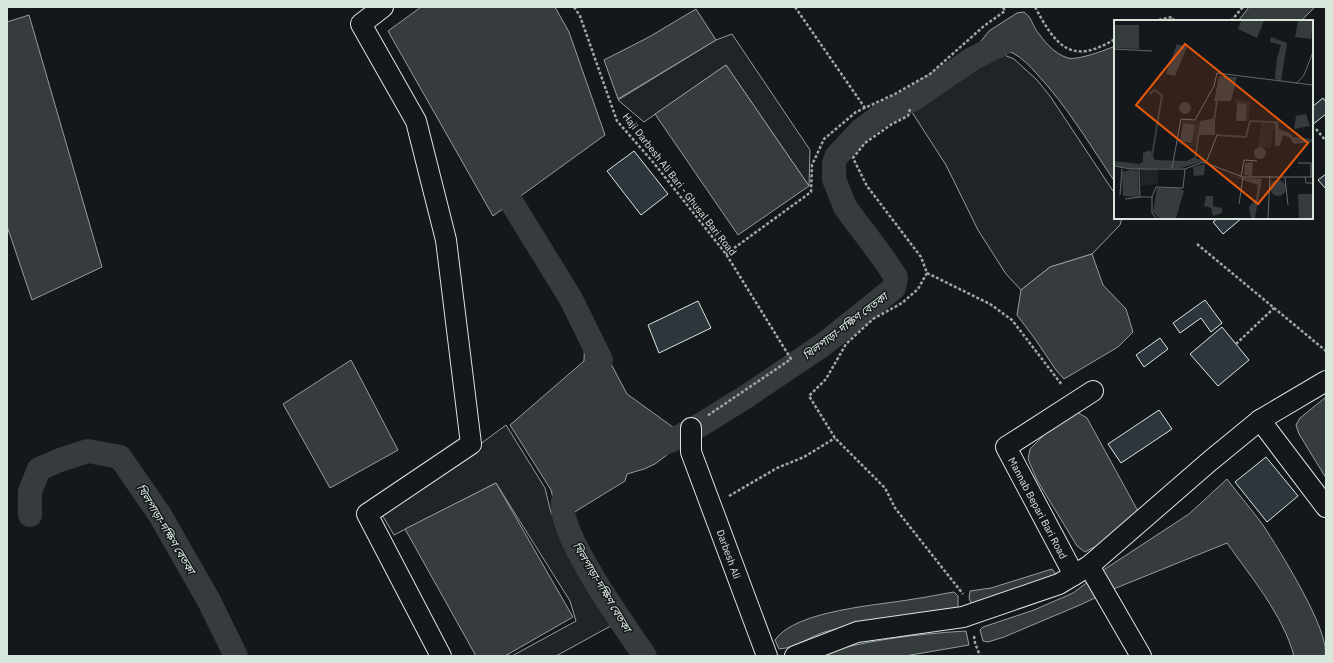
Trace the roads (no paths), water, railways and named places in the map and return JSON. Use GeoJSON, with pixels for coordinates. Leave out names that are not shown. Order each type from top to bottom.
{"type":"FeatureCollection","features":[{"type":"Feature","properties":{"kind":"street"},"geometry":{"type":"LineString","coordinates":[[383,7],[361,24],[416,121],[446,240],[471,444],[367,514],[441,656]]}},
{"type":"Feature","properties":{"kind":"street"},"geometry":{"type":"LineString","coordinates":[[795,656],[857,632],[963,617],[1058,584],[1085,570],[1210,461],[1260,420],[1326,381]]}},
{"type":"Feature","properties":{"kind":"street","name":"Mannab Bepari Bari Road"},"geometry":{"type":"LineString","coordinates":[[1085,570],[1006,448],[1093,391]]}},
{"type":"Feature","properties":{"kind":"street"},"geometry":{"type":"LineString","coordinates":[[1260,420],[1326,507]]}},
{"type":"Feature","properties":{"kind":"street","name":"Darbesh Ali"},"geometry":{"type":"LineString","coordinates":[[691,428],[691,452],[767,656]]}},
{"type":"Feature","properties":{"kind":"street"},"geometry":{"type":"LineString","coordinates":[[1085,570],[1107,598],[1141,656]]}},
{"type":"Feature","properties":{"kind":"waterway","name":"খিলপাড়া-দক্ষিণ বেতকা"},"geometry":{"type":"LineString","coordinates":[[649,449],[677,438],[747,396],[824,344],[894,288],[896,277],[845,207],[834,179],[834,164],[836,157],[861,130],[881,115],[912,100],[972,59],[1002,44]]}},
{"type":"Feature","properties":{"kind":"waterway"},"geometry":{"type":"LineString","coordinates":[[512,203],[571,299],[601,360]]}},
{"type":"Feature","properties":{"kind":"waterway","name":"খিলপাড়া-দক্ষিণ বেতকা"},"geometry":{"type":"LineString","coordinates":[[30,515],[30,491],[39,469],[60,460],[88,451],[120,457],[160,515],[209,601],[236,656]]}},
{"type":"Feature","properties":{"kind":"waterway","name":"খিলপাড়া-দক্ষিণ বেতকা"},"geometry":{"type":"LineString","coordinates":[[563,501],[564,516],[570,535],[581,556],[594,580],[645,656]]}}]}
